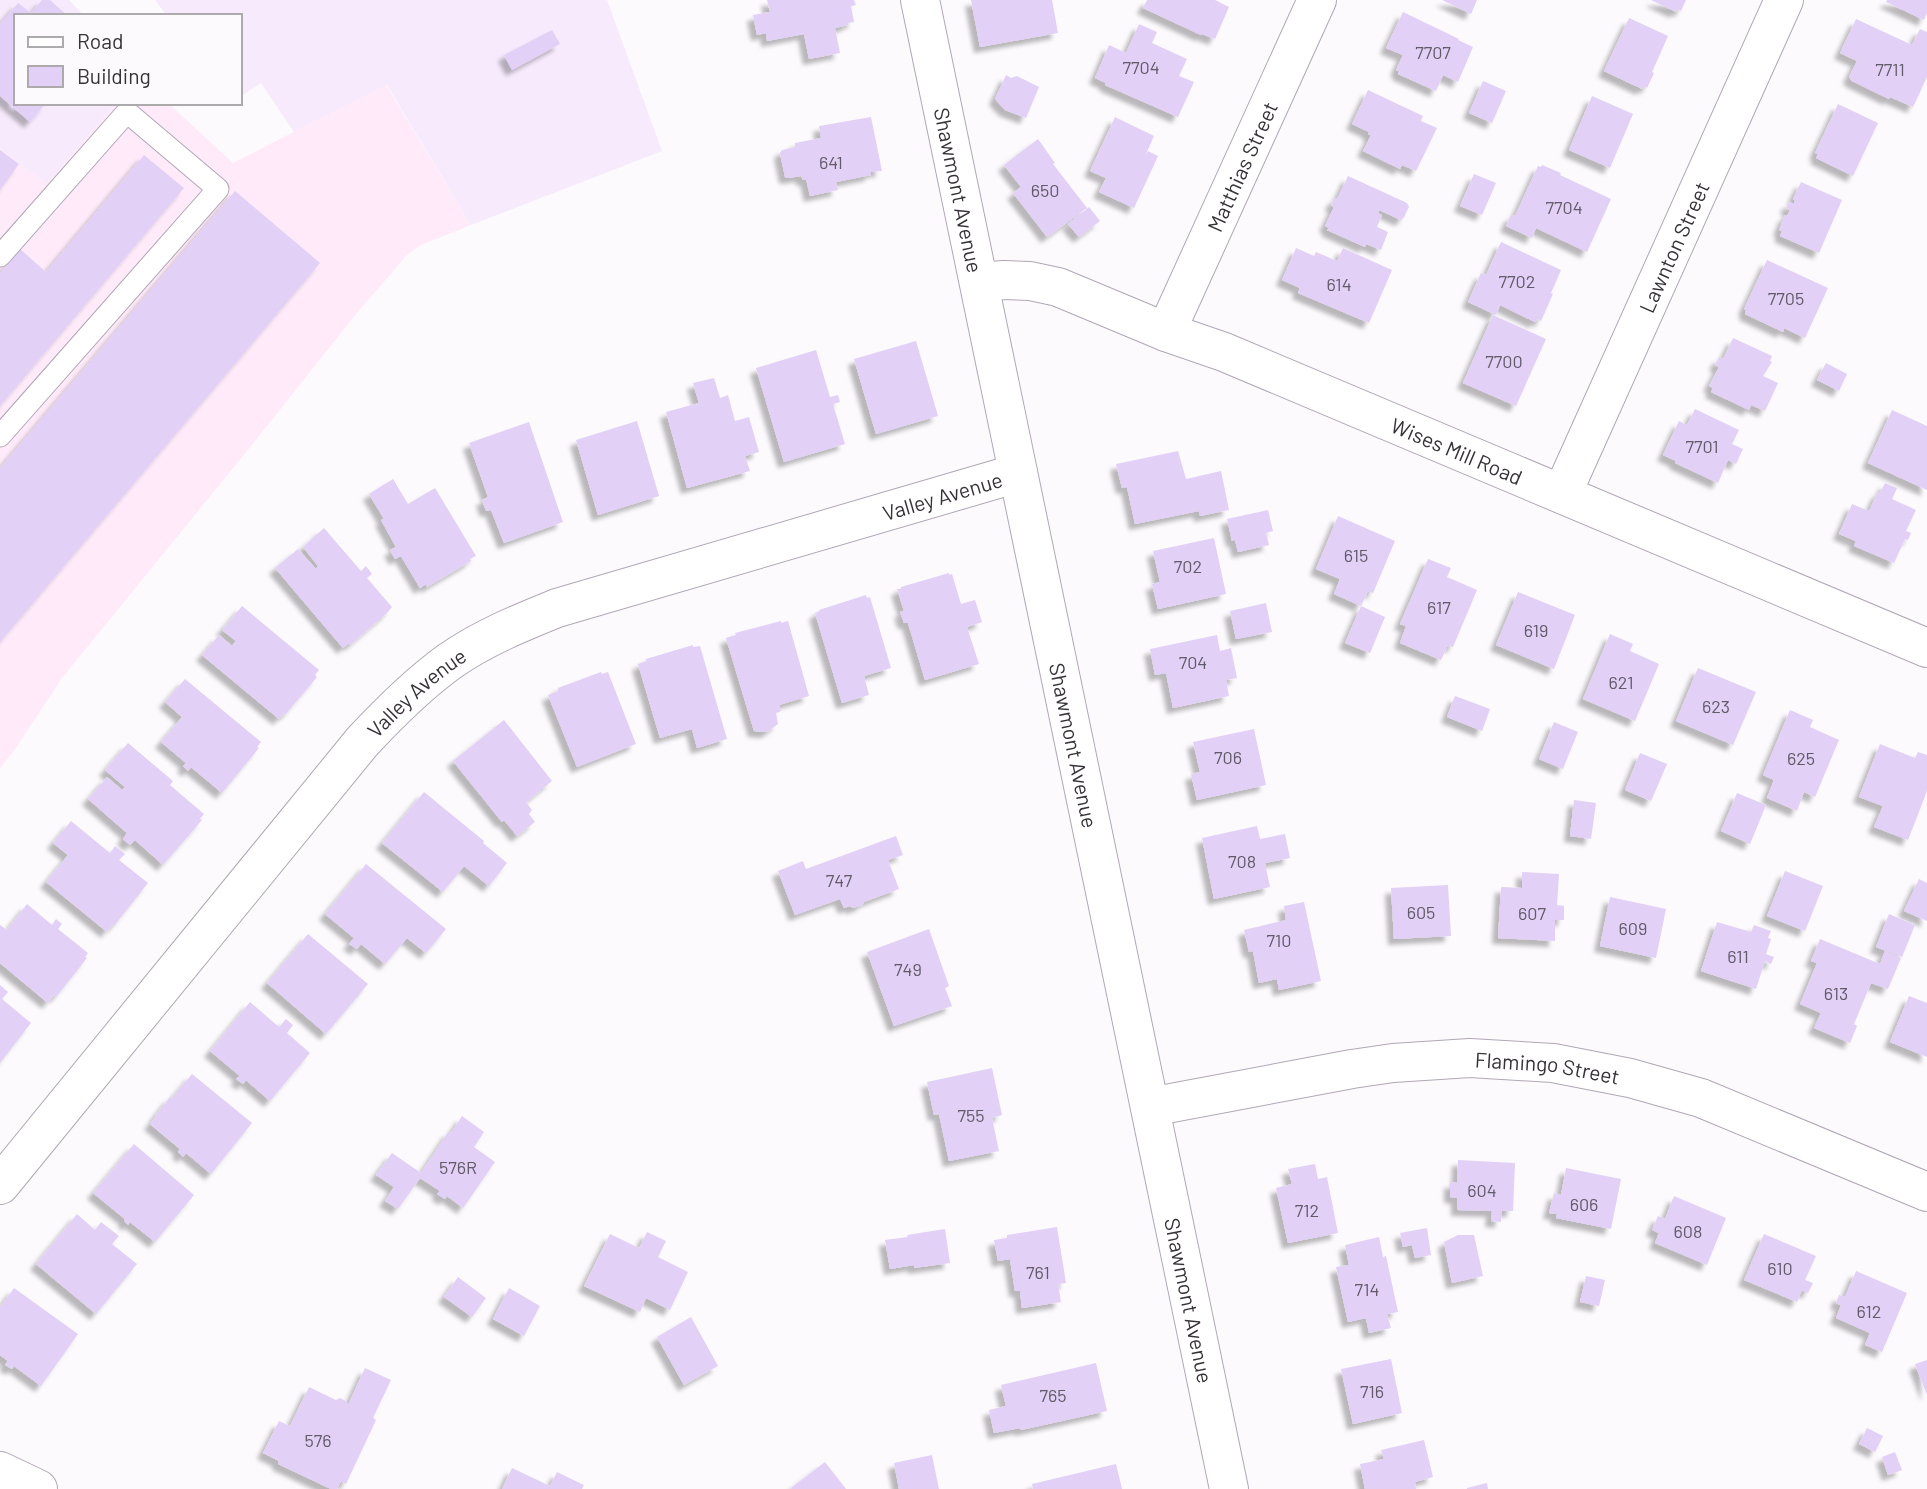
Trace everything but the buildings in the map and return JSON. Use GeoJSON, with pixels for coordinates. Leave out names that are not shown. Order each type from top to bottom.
{"type":"FeatureCollection","features":[{"type":"Feature","properties":{"kind":"street","name":"Shawmont Avenue"},"geometry":{"type":"LineString","coordinates":[[920,0],[1229,1489]]}},
{"type":"Feature","properties":{"kind":"street","name":"Matthias Street"},"geometry":{"type":"LineString","coordinates":[[1166,332],[1317,0]]}},
{"type":"Feature","properties":{"kind":"street","name":"Lawnton Street"},"geometry":{"type":"LineString","coordinates":[[1562,494],[1784,0]]}},
{"type":"Feature","properties":{"kind":"street","name":"Wises Mill Road"},"geometry":{"type":"LineString","coordinates":[[979,282],[1031,281],[1058,288],[1223,352],[1927,648]]}},
{"type":"Feature","properties":{"kind":"street","name":"Valley Avenue"},"geometry":{"type":"LineString","coordinates":[[0,1185],[362,742],[391,711],[450,661],[518,624],[557,608],[1018,473]]}},
{"type":"Feature","properties":{"kind":"street","name":"Flamingo Street"},"geometry":{"type":"LineString","coordinates":[[1150,1107],[1394,1063],[1470,1058],[1553,1063],[1630,1078],[1701,1098],[1927,1192]]}},
{"type":"Feature","properties":{"kind":"street"},"geometry":{"type":"LineString","coordinates":[[0,1471],[38,1489]]}},
{"type":"Feature","properties":{"kind":"lane"},"geometry":{"type":"LineString","coordinates":[[0,256],[127,112],[218,189],[0,436]]}},
{"type":"Feature","properties":{"kind":"shaded area"},"geometry":{"type":"Polygon","coordinates":[[[0,0],[69,0],[82,14],[14,14],[14,105],[114,105],[47,184],[0,148],[0,0]]]}},
{"type":"Feature","properties":{"kind":"shaded area"},"geometry":{"type":"Polygon","coordinates":[[[155,0],[607,0],[662,151],[471,225],[387,85],[294,132],[261,83],[242,96],[242,14],[166,14],[155,0]]]}},
{"type":"Feature","properties":{"kind":"shaded area"},"geometry":{"type":"Polygon","coordinates":[[[386,85],[471,225],[421,245],[407,255],[356,314],[62,678],[0,768],[0,148],[47,184],[114,105],[170,105],[233,163],[386,85]]]}}]}
